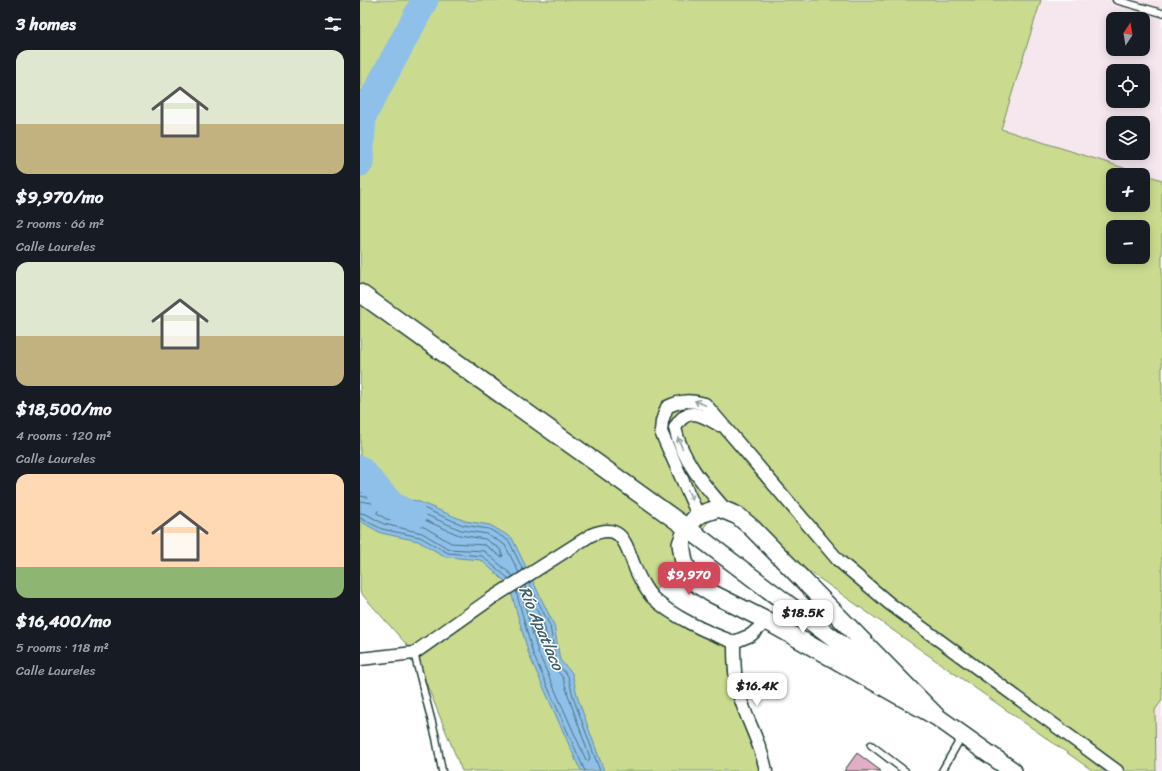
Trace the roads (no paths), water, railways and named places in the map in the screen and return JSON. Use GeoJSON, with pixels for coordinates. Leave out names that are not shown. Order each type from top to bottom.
{"type":"FeatureCollection","features":[{"type":"Feature","properties":{"kind":"main road"},"geometry":{"type":"LineString","coordinates":[[360,293],[693,521],[937,717],[1013,771]]}},
{"type":"Feature","properties":{"kind":"main road"},"geometry":{"type":"LineString","coordinates":[[718,508],[725,509],[738,516],[752,528],[937,717],[767,621],[711,593],[694,582],[684,562],[681,544],[693,521],[718,508]]}},
{"type":"Feature","properties":{"kind":"street"},"geometry":{"type":"LineString","coordinates":[[693,521],[661,432],[662,421],[668,407],[678,402],[692,400],[705,404],[838,560],[890,604],[1116,771]]}},
{"type":"Feature","properties":{"kind":"street"},"geometry":{"type":"LineString","coordinates":[[725,509],[700,480],[678,442],[675,428],[679,420],[688,414],[700,414],[727,430]]}},
{"type":"Feature","properties":{"kind":"street"},"geometry":{"type":"LineString","coordinates":[[360,658],[414,653],[490,600],[580,542],[602,530],[610,531],[619,535],[625,540],[634,566],[651,596],[700,628],[734,642],[751,635],[767,621]]}},
{"type":"Feature","properties":{"kind":"street"},"geometry":{"type":"LineString","coordinates":[[734,642],[734,663],[737,687],[763,755],[766,771]]}},
{"type":"Feature","properties":{"kind":"lane"},"geometry":{"type":"LineString","coordinates":[[1116,0],[1162,13]]}},
{"type":"Feature","properties":{"kind":"lane"},"geometry":{"type":"LineString","coordinates":[[414,653],[436,738],[442,771]]}},
{"type":"Feature","properties":{"kind":"lane"},"geometry":{"type":"LineString","coordinates":[[942,771],[962,735]]}},
{"type":"Feature","properties":{"kind":"lane"},"geometry":{"type":"LineString","coordinates":[[870,745],[906,771]]}},
{"type":"Feature","properties":{"kind":"water"},"geometry":{"type":"Polygon","coordinates":[[[360,492],[417,501],[465,521],[490,525],[512,538],[554,625],[560,660],[572,673],[578,699],[604,771],[582,771],[578,765],[529,655],[509,585],[481,560],[446,557],[418,541],[381,533],[360,521],[360,492]]]}},
{"type":"Feature","properties":{"kind":"waterway","name":"Río Apatlaco"},"geometry":{"type":"LineString","coordinates":[[360,163],[363,116],[425,0]]}},
{"type":"Feature","properties":{"kind":"waterway","name":"Río Apatlaco"},"geometry":{"type":"LineString","coordinates":[[360,469],[392,505],[413,516]]}}]}
